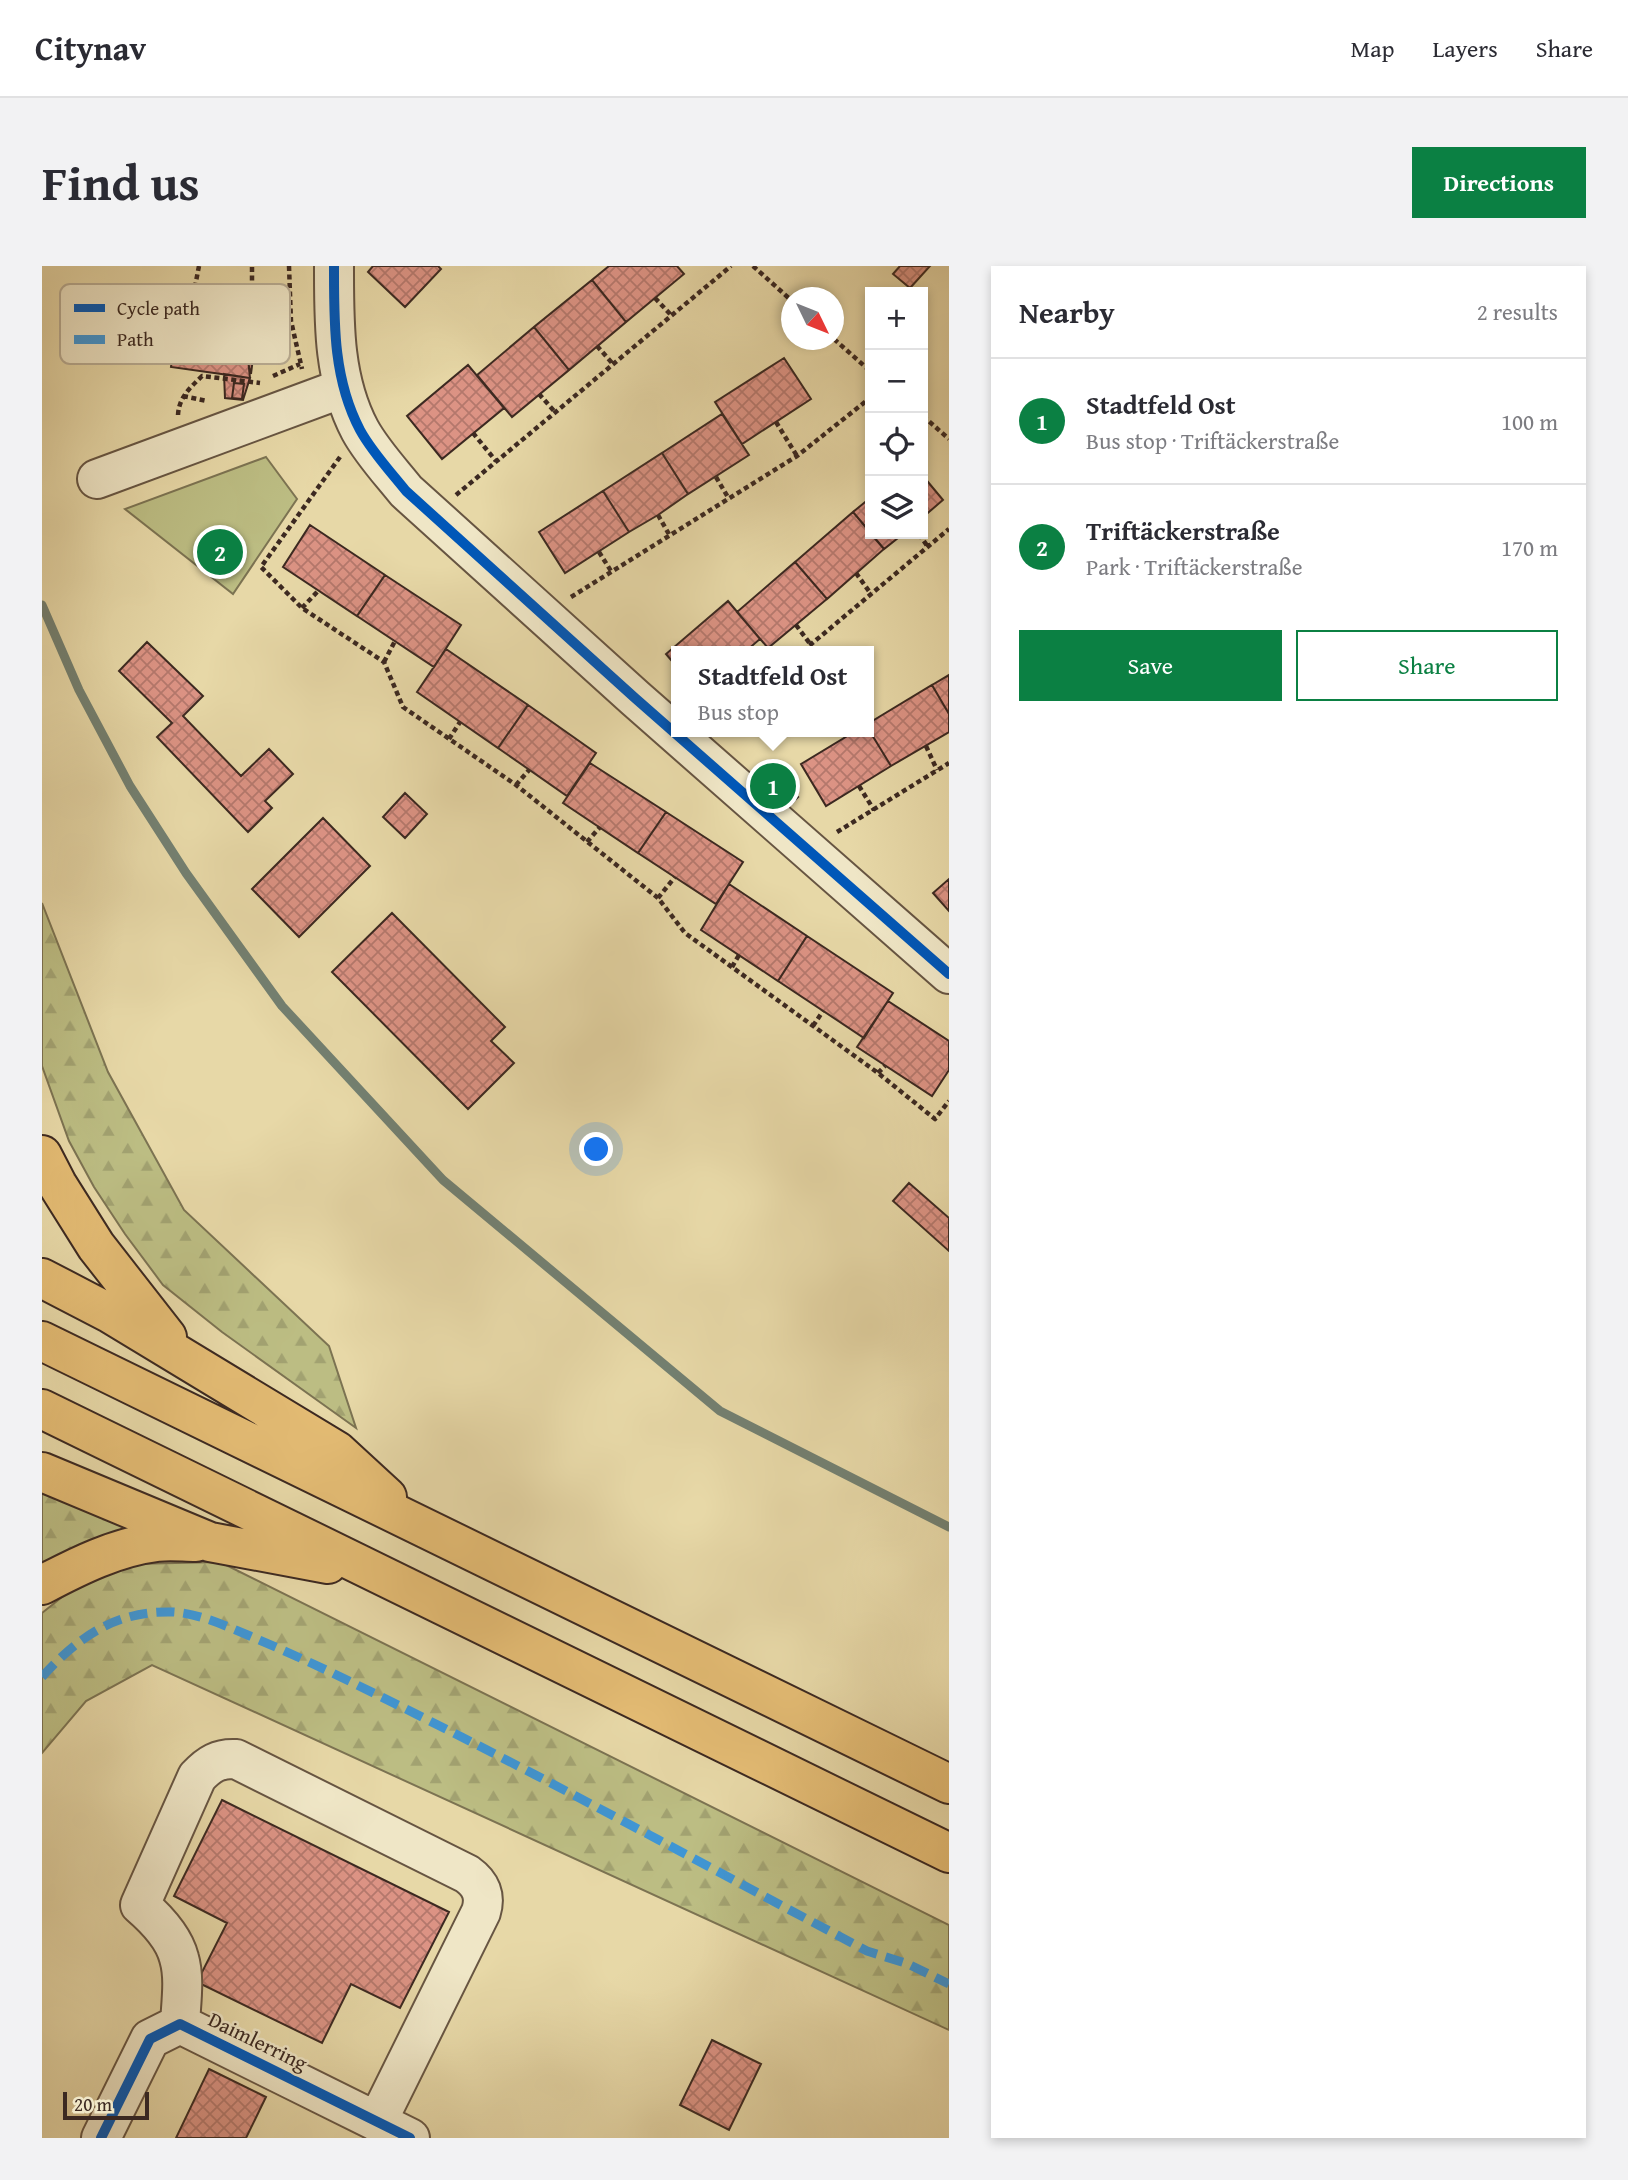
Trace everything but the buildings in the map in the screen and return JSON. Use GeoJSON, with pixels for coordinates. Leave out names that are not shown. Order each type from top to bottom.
{"type":"FeatureCollection","features":[{"type":"Feature","properties":{"kind":"highway"},"geometry":{"type":"LineString","coordinates":[[42,1155],[96,1246],[181,1355]]}},
{"type":"Feature","properties":{"kind":"highway"},"geometry":{"type":"LineString","coordinates":[[42,1278],[181,1355],[337,1451],[416,1524]]}},
{"type":"Feature","properties":{"kind":"highway"},"geometry":{"type":"LineString","coordinates":[[42,1341],[949,1784]]}},
{"type":"Feature","properties":{"kind":"highway"},"geometry":{"type":"LineString","coordinates":[[42,1409],[949,1853]]}},
{"type":"Feature","properties":{"kind":"highway"},"geometry":{"type":"LineString","coordinates":[[42,1472],[210,1542]]}},
{"type":"Feature","properties":{"kind":"highway"},"geometry":{"type":"LineString","coordinates":[[42,1584],[127,1548],[158,1542],[210,1542],[379,1574]]}},
{"type":"Feature","properties":{"kind":"street"},"geometry":{"type":"LineString","coordinates":[[334,266],[334,332],[330,380],[378,457],[405,491],[431,516],[671,730]]}},
{"type":"Feature","properties":{"kind":"street"},"geometry":{"type":"LineString","coordinates":[[97,479],[330,380]]}},
{"type":"Feature","properties":{"kind":"street"},"geometry":{"type":"LineString","coordinates":[[679,737],[949,974]]}},
{"type":"Feature","properties":{"kind":"street"},"geometry":{"type":"LineString","coordinates":[[180,2024],[179,1956],[166,1933],[140,1905],[197,1777],[212,1763],[222,1759],[236,1759],[467,1874],[481,1889],[481,1912],[393,2130]]}},
{"type":"Feature","properties":{"kind":"street","name":"Daimlerring"},"geometry":{"type":"LineString","coordinates":[[101,2138],[149,2039],[180,2024],[393,2130]]}},
{"type":"Feature","properties":{"kind":"path"},"geometry":{"type":"LineString","coordinates":[[196,284],[199,266]]}},
{"type":"Feature","properties":{"kind":"path"},"geometry":{"type":"LineString","coordinates":[[251,266],[252,284]]}},
{"type":"Feature","properties":{"kind":"path"},"geometry":{"type":"LineString","coordinates":[[289,266],[290,284]]}},
{"type":"Feature","properties":{"kind":"path"},"geometry":{"type":"LineString","coordinates":[[431,516],[732,266]]}},
{"type":"Feature","properties":{"kind":"path"},"geometry":{"type":"LineString","coordinates":[[752,266],[781,292]]}},
{"type":"Feature","properties":{"kind":"path"},"geometry":{"type":"LineString","coordinates":[[290,294],[291,321],[300,364]]}},
{"type":"Feature","properties":{"kind":"path"},"geometry":{"type":"LineString","coordinates":[[655,298],[672,316]]}},
{"type":"Feature","properties":{"kind":"path"},"geometry":{"type":"LineString","coordinates":[[597,346],[613,364]]}},
{"type":"Feature","properties":{"kind":"path"},"geometry":{"type":"LineString","coordinates":[[844,348],[865,367]]}},
{"type":"Feature","properties":{"kind":"path"},"geometry":{"type":"LineString","coordinates":[[272,377],[300,364]]}},
{"type":"Feature","properties":{"kind":"path"},"geometry":{"type":"LineString","coordinates":[[300,364],[330,380]]}},
{"type":"Feature","properties":{"kind":"path"},"geometry":{"type":"LineString","coordinates":[[300,364],[330,380]]}},
{"type":"Feature","properties":{"kind":"path"},"geometry":{"type":"LineString","coordinates":[[539,394],[555,412]]}},
{"type":"Feature","properties":{"kind":"path"},"geometry":{"type":"LineString","coordinates":[[544,615],[797,456],[865,402]]}},
{"type":"Feature","properties":{"kind":"path"},"geometry":{"type":"LineString","coordinates":[[928,420],[949,439]]}},
{"type":"Feature","properties":{"kind":"path"},"geometry":{"type":"LineString","coordinates":[[776,422],[797,456]]}},
{"type":"Feature","properties":{"kind":"path"},"geometry":{"type":"LineString","coordinates":[[360,430],[261,567],[302,608],[384,662],[402,707],[516,785],[658,898],[685,933],[878,1073],[935,1119],[949,1101]]}},
{"type":"Feature","properties":{"kind":"path"},"geometry":{"type":"LineString","coordinates":[[473,433],[496,461]]}},
{"type":"Feature","properties":{"kind":"path"},"geometry":{"type":"LineString","coordinates":[[716,478],[729,499]]}},
{"type":"Feature","properties":{"kind":"path"},"geometry":{"type":"LineString","coordinates":[[658,515],[670,536]]}},
{"type":"Feature","properties":{"kind":"path"},"geometry":{"type":"LineString","coordinates":[[796,625],[811,645],[949,529]]}},
{"type":"Feature","properties":{"kind":"path"},"geometry":{"type":"LineString","coordinates":[[922,539],[928,547]]}},
{"type":"Feature","properties":{"kind":"path"},"geometry":{"type":"LineString","coordinates":[[599,552],[611,571]]}},
{"type":"Feature","properties":{"kind":"path"},"geometry":{"type":"LineString","coordinates":[[856,573],[871,594]]}},
{"type":"Feature","properties":{"kind":"path"},"geometry":{"type":"LineString","coordinates":[[302,608],[318,591]]}},
{"type":"Feature","properties":{"kind":"path"},"geometry":{"type":"LineString","coordinates":[[384,662],[395,641]]}},
{"type":"Feature","properties":{"kind":"path"},"geometry":{"type":"LineString","coordinates":[[449,738],[460,722]]}},
{"type":"Feature","properties":{"kind":"path"},"geometry":{"type":"LineString","coordinates":[[926,746],[937,770]]}},
{"type":"Feature","properties":{"kind":"path"},"geometry":{"type":"LineString","coordinates":[[808,850],[949,762]]}},
{"type":"Feature","properties":{"kind":"path"},"geometry":{"type":"LineString","coordinates":[[516,785],[529,770]]}},
{"type":"Feature","properties":{"kind":"path"},"geometry":{"type":"LineString","coordinates":[[859,786],[874,810]]}},
{"type":"Feature","properties":{"kind":"path"},"geometry":{"type":"LineString","coordinates":[[587,842],[600,827]]}},
{"type":"Feature","properties":{"kind":"path"},"geometry":{"type":"LineString","coordinates":[[658,898],[675,877]]}},
{"type":"Feature","properties":{"kind":"path"},"geometry":{"type":"LineString","coordinates":[[732,967],[739,955]]}},
{"type":"Feature","properties":{"kind":"path"},"geometry":{"type":"LineString","coordinates":[[813,1026],[823,1011]]}},
{"type":"Feature","properties":{"kind":"path"},"geometry":{"type":"LineString","coordinates":[[878,1073],[885,1066]]}},
{"type":"Feature","properties":{"kind":"green space"},"geometry":{"type":"Polygon","coordinates":[[[266,457],[297,499],[233,594],[125,509],[266,457]]]}},
{"type":"Feature","properties":{"kind":"green space"},"geometry":{"type":"Polygon","coordinates":[[[42,903],[108,1072],[184,1210],[329,1346],[356,1428],[222,1332],[163,1285],[94,1187],[69,1141],[42,1066],[42,903]]]}},
{"type":"Feature","properties":{"kind":"green space"},"geometry":{"type":"Polygon","coordinates":[[[42,1489],[141,1534],[42,1562],[42,1489]]]}},
{"type":"Feature","properties":{"kind":"green space"},"geometry":{"type":"Polygon","coordinates":[[[220,1562],[949,1925],[949,2030],[152,1665],[86,1701],[42,1753],[42,1613],[67,1593],[131,1564],[220,1562]]]}},
{"type":"Feature","properties":{"kind":"waterway"},"geometry":{"type":"LineString","coordinates":[[42,605],[79,690],[130,786],[186,873],[282,1006],[443,1180],[720,1411],[949,1527]]}},
{"type":"Feature","properties":{"kind":"marked path"},"geometry":{"type":"LineString","coordinates":[[42,1677],[70,1649],[100,1628],[117,1621],[153,1613],[174,1612],[213,1621],[316,1665],[420,1716],[867,1951],[908,1964],[949,1984]]}},
{"type":"Feature","properties":{"kind":"cycle path"},"geometry":{"type":"LineString","coordinates":[[334,266],[335,329],[340,370],[351,411],[365,438],[406,491],[671,730]]}},
{"type":"Feature","properties":{"kind":"cycle path"},"geometry":{"type":"LineString","coordinates":[[679,737],[949,974]]}},
{"type":"Feature","properties":{"kind":"cycle path"},"geometry":{"type":"LineString","coordinates":[[101,2138],[150,2039],[180,2024],[410,2138]]}},
{"type":"Feature","properties":{"kind":"place","name":"Triftäckerstraße"},"geometry":{"type":"Point","coordinates":[220,552]}},
{"type":"Feature","properties":{"kind":"place","name":"Stadtfeld Ost"},"geometry":{"type":"Point","coordinates":[773,786]}}]}
